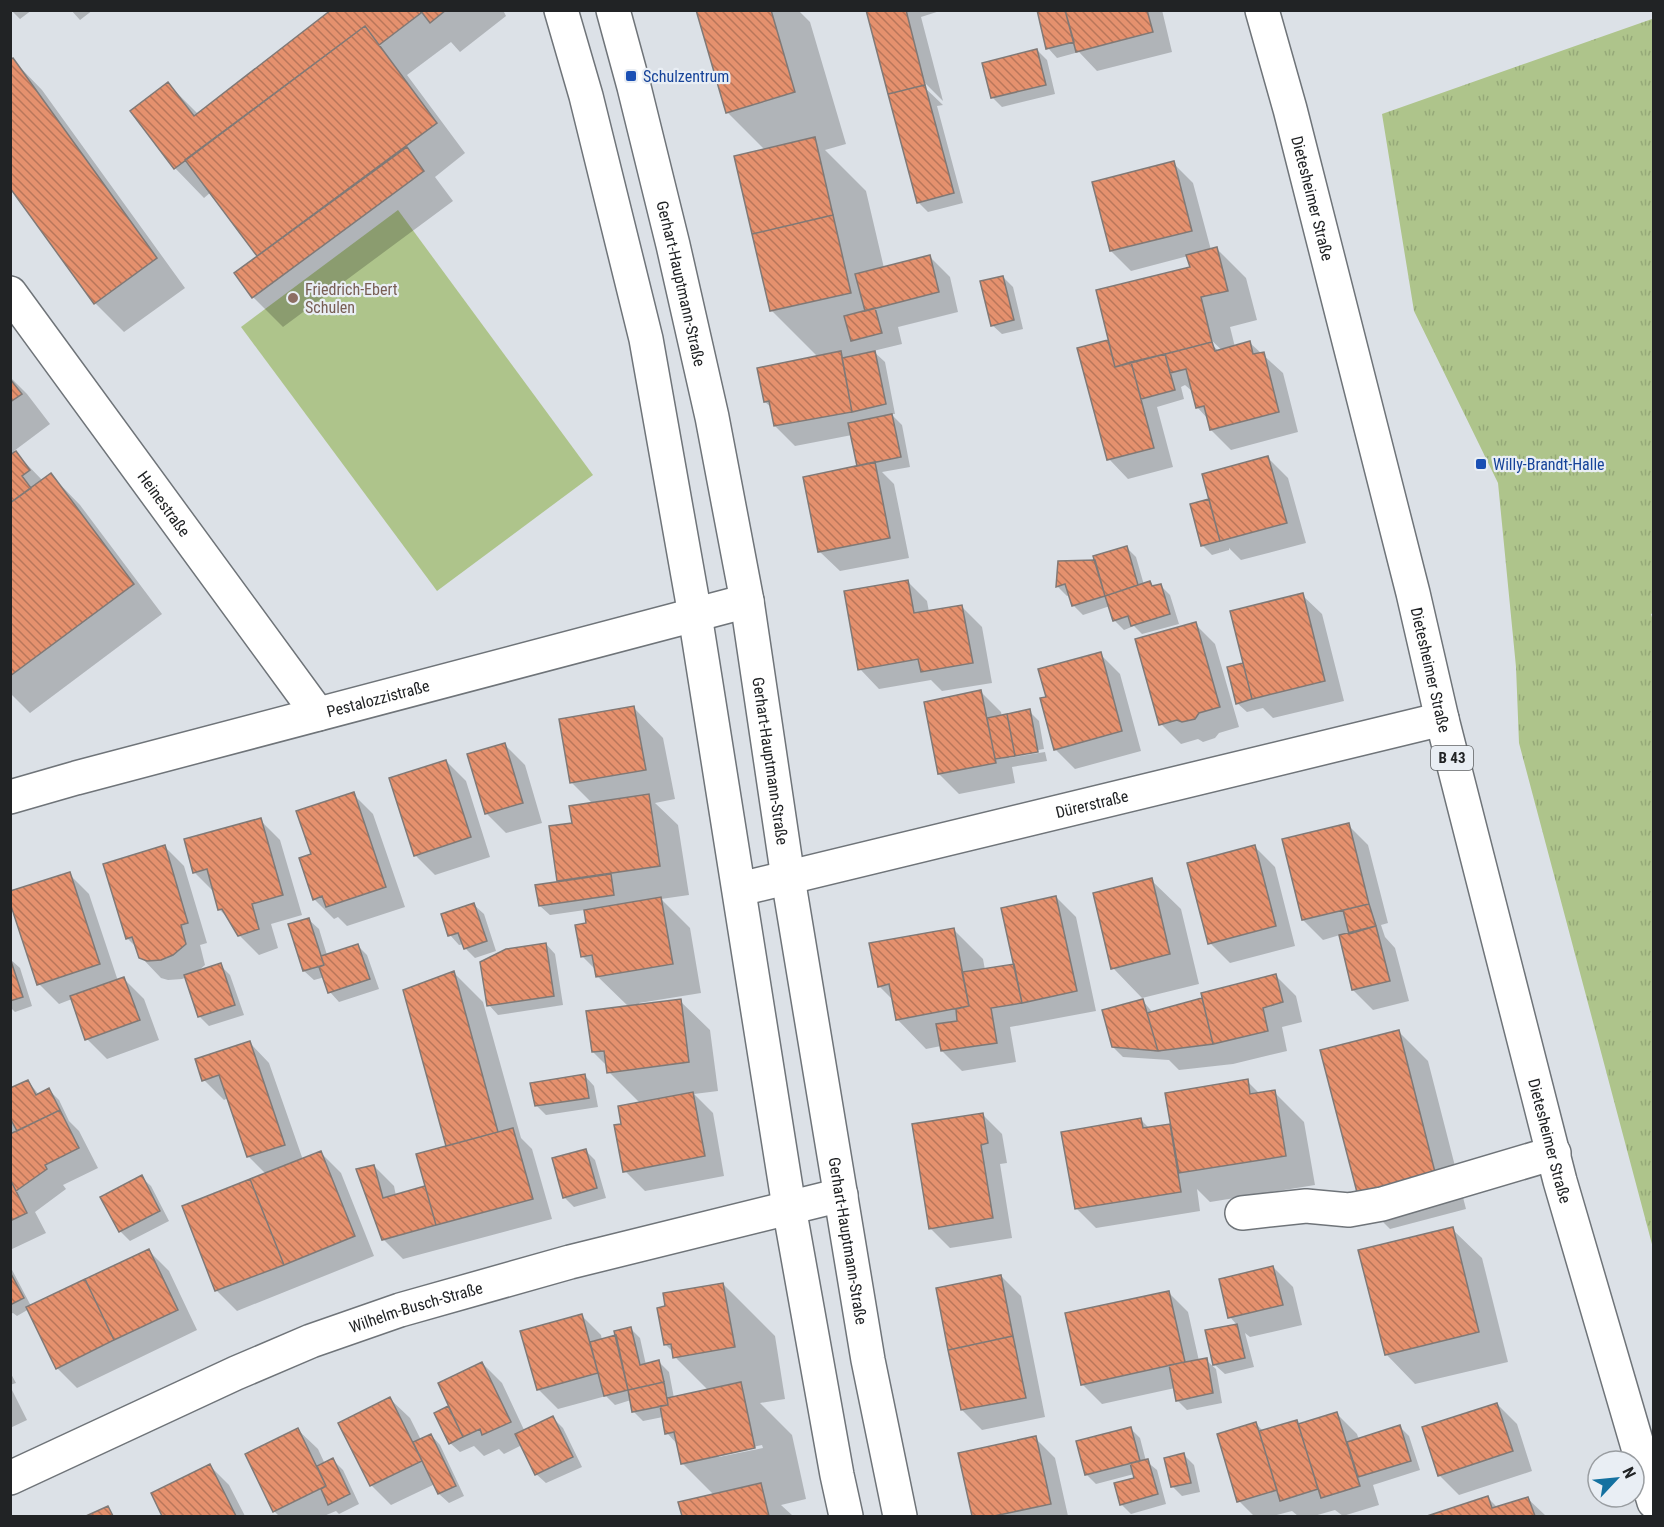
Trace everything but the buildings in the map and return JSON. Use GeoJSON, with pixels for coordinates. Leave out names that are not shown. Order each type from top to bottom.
{"type":"FeatureCollection","features":[{"type":"Feature","properties":{"kind":"street"},"geometry":{"type":"LineString","coordinates":[[561,10],[586,96],[646,339],[695,615],[789,1207],[846,1516]]}},
{"type":"Feature","properties":{"kind":"street","name":"Gerhart-Hauptmann-Straße"},"geometry":{"type":"LineString","coordinates":[[613,10],[674,245],[712,417],[747,601],[788,878],[868,1360],[900,1516]]}},
{"type":"Feature","properties":{"kind":"street","name":"Dietesheimer Straße"},"geometry":{"type":"LineString","coordinates":[[1262,10],[1290,109],[1401,547],[1442,719],[1554,1153],[1653,1502]]}},
{"type":"Feature","properties":{"kind":"street","name":"Heinestraße"},"geometry":{"type":"LineString","coordinates":[[10,293],[318,714]]}},
{"type":"Feature","properties":{"kind":"street","name":"Pestalozzistraße"},"geometry":{"type":"LineString","coordinates":[[10,797],[747,601]]}},
{"type":"Feature","properties":{"kind":"street","name":"Dürerstraße"},"geometry":{"type":"LineString","coordinates":[[740,889],[1442,719]]}},
{"type":"Feature","properties":{"kind":"street"},"geometry":{"type":"LineString","coordinates":[[1242,1213],[1306,1206],[1349,1209],[1382,1204],[1554,1153]]}},
{"type":"Feature","properties":{"kind":"street","name":"Wilhelm-Busch-Straße"},"geometry":{"type":"LineString","coordinates":[[10,1478],[236,1373],[400,1310],[560,1265],[841,1195]]}},
{"type":"Feature","properties":{"kind":"green space"},"geometry":{"type":"Polygon","coordinates":[[[1652,19],[1653,1248],[1519,743],[1516,667],[1498,483],[1414,311],[1382,114],[1652,19]]]}},
{"type":"Feature","properties":{"kind":"green space"},"geometry":{"type":"Polygon","coordinates":[[[398,210],[593,475],[437,591],[241,327],[398,210]]]}},
{"type":"Feature","properties":{"kind":"place","name":"Schulzentrum"},"geometry":{"type":"Point","coordinates":[631,76]}},
{"type":"Feature","properties":{"kind":"place","name":"Friedrich-Ebert Schulen"},"geometry":{"type":"Point","coordinates":[293,298]}},
{"type":"Feature","properties":{"kind":"place","name":"Willy-Brandt-Halle"},"geometry":{"type":"Point","coordinates":[1481,464]}}]}
